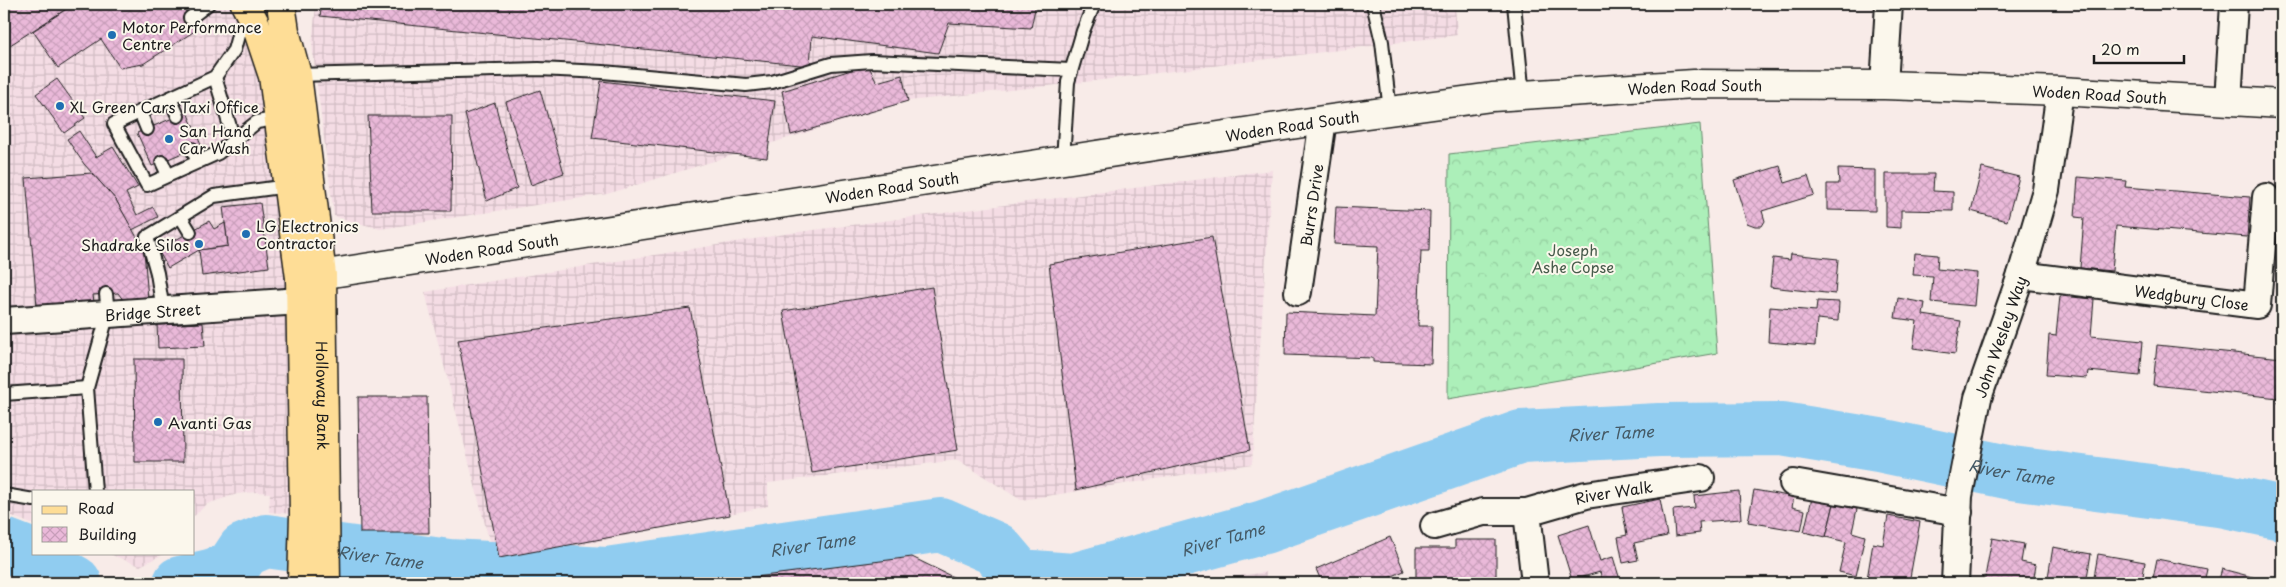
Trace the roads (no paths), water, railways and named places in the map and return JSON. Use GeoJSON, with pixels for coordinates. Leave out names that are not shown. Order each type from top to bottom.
{"type":"FeatureCollection","features":[{"type":"Feature","properties":{"kind":"main road"},"geometry":{"type":"LineString","coordinates":[[281,4],[285,32],[285,76],[309,282]]}},
{"type":"Feature","properties":{"kind":"main road"},"geometry":{"type":"LineString","coordinates":[[247,19],[285,76],[280,118],[288,186],[309,282]]}},
{"type":"Feature","properties":{"kind":"main road","name":"Holloway Bank"},"geometry":{"type":"LineString","coordinates":[[309,282],[311,510]]}},
{"type":"Feature","properties":{"kind":"main road"},"geometry":{"type":"LineString","coordinates":[[302,583],[311,510]]}},
{"type":"Feature","properties":{"kind":"main road"},"geometry":{"type":"LineString","coordinates":[[311,510],[326,583]]}},
{"type":"Feature","properties":{"kind":"street"},"geometry":{"type":"LineString","coordinates":[[1884,85],[1890,4]]}},
{"type":"Feature","properties":{"kind":"street"},"geometry":{"type":"LineString","coordinates":[[2228,101],[2234,4]]}},
{"type":"Feature","properties":{"kind":"street","name":"Woden Road South"},"geometry":{"type":"LineString","coordinates":[[309,282],[1063,160],[1323,120],[1492,97],[1694,84],[1884,85],[2060,91],[2282,104]]}},
{"type":"Feature","properties":{"kind":"street","name":"John Wesley Way"},"geometry":{"type":"LineString","coordinates":[[1955,583],[1959,504],[1978,398],[2021,275],[2046,190],[2060,91]]}},
{"type":"Feature","properties":{"kind":"street","name":"Burrs Drive"},"geometry":{"type":"LineString","coordinates":[[1298,292],[1323,120]]}},
{"type":"Feature","properties":{"kind":"street","name":"Wedgbury Close"},"geometry":{"type":"LineString","coordinates":[[2021,275],[2256,305],[2266,197]]}},
{"type":"Feature","properties":{"kind":"street","name":"Bridge Street"},"geometry":{"type":"LineString","coordinates":[[4,321],[107,304],[163,310],[309,282]]}},
{"type":"Feature","properties":{"kind":"street","name":"River Walk"},"geometry":{"type":"LineString","coordinates":[[1434,526],[1483,512],[1527,512],[1586,496],[1701,478]]}},
{"type":"Feature","properties":{"kind":"street"},"geometry":{"type":"LineString","coordinates":[[1793,482],[1959,504]]}},
{"type":"Feature","properties":{"kind":"street"},"geometry":{"type":"LineString","coordinates":[[1527,512],[1535,583]]}},
{"type":"Feature","properties":{"kind":"lane"},"geometry":{"type":"LineString","coordinates":[[190,18],[208,4]]}},
{"type":"Feature","properties":{"kind":"lane"},"geometry":{"type":"LineString","coordinates":[[1063,160],[1068,82],[1094,4]]}},
{"type":"Feature","properties":{"kind":"lane"},"geometry":{"type":"LineString","coordinates":[[1373,4],[1383,52],[1390,111]]}},
{"type":"Feature","properties":{"kind":"lane"},"geometry":{"type":"LineString","coordinates":[[1514,4],[1523,96]]}},
{"type":"Feature","properties":{"kind":"lane"},"geometry":{"type":"LineString","coordinates":[[247,19],[234,50],[215,77],[114,124],[147,185],[218,153],[257,122],[280,118]]}},
{"type":"Feature","properties":{"kind":"lane"},"geometry":{"type":"LineString","coordinates":[[285,76],[539,69],[603,72],[746,85],[772,82],[831,64],[872,61],[957,63],[1071,70]]}},
{"type":"Feature","properties":{"kind":"lane"},"geometry":{"type":"LineString","coordinates":[[215,77],[234,140]]}},
{"type":"Feature","properties":{"kind":"lane"},"geometry":{"type":"LineString","coordinates":[[170,98],[178,116]]}},
{"type":"Feature","properties":{"kind":"lane"},"geometry":{"type":"LineString","coordinates":[[140,112],[147,129]]}},
{"type":"Feature","properties":{"kind":"lane"},"geometry":{"type":"LineString","coordinates":[[192,149],[198,162]]}},
{"type":"Feature","properties":{"kind":"lane"},"geometry":{"type":"LineString","coordinates":[[162,162],[168,175]]}},
{"type":"Feature","properties":{"kind":"lane"},"geometry":{"type":"LineString","coordinates":[[163,310],[157,273],[147,237],[214,196],[288,186]]}},
{"type":"Feature","properties":{"kind":"lane"},"geometry":{"type":"LineString","coordinates":[[181,217],[190,232]]}},
{"type":"Feature","properties":{"kind":"lane"},"geometry":{"type":"LineString","coordinates":[[95,490],[87,388],[107,304]]}},
{"type":"Feature","properties":{"kind":"lane"},"geometry":{"type":"LineString","coordinates":[[4,394],[87,388]]}},
{"type":"Feature","properties":{"kind":"lane"},"geometry":{"type":"LineString","coordinates":[[4,495],[32,500]]}},
{"type":"Feature","properties":{"kind":"waterway","name":"River Tame"},"geometry":{"type":"LineString","coordinates":[[180,583],[214,575],[232,568],[244,550],[266,541],[449,566],[607,574],[941,525],[996,549],[1019,576],[1073,580],[1264,527],[1521,437],[1659,430],[1782,429],[1879,445],[2012,473],[2226,501],[2282,513]]}},
{"type":"Feature","properties":{"kind":"waterway","name":"River Tame"},"geometry":{"type":"LineString","coordinates":[[4,545],[25,553],[75,583]]}},
{"type":"Feature","properties":{"kind":"place","name":"Motor Performance Centre"},"geometry":{"type":"Point","coordinates":[112,35]}},
{"type":"Feature","properties":{"kind":"place","name":"XL Green Cars Taxi Office"},"geometry":{"type":"Point","coordinates":[60,106]}},
{"type":"Feature","properties":{"kind":"place","name":"San Hand Car Wash"},"geometry":{"type":"Point","coordinates":[169,139]}},
{"type":"Feature","properties":{"kind":"place","name":"LG Electronics Contractor"},"geometry":{"type":"Point","coordinates":[246,234]}},
{"type":"Feature","properties":{"kind":"place","name":"Shadrake Silos"},"geometry":{"type":"Point","coordinates":[199,244]}},
{"type":"Feature","properties":{"kind":"place","name":"Avanti Gas"},"geometry":{"type":"Point","coordinates":[158,422]}},
{"type":"Feature","properties":{"kind":"park label","name":"Joseph Ashe Copse"},"geometry":{"type":"Point","coordinates":[1573,258]}}]}
